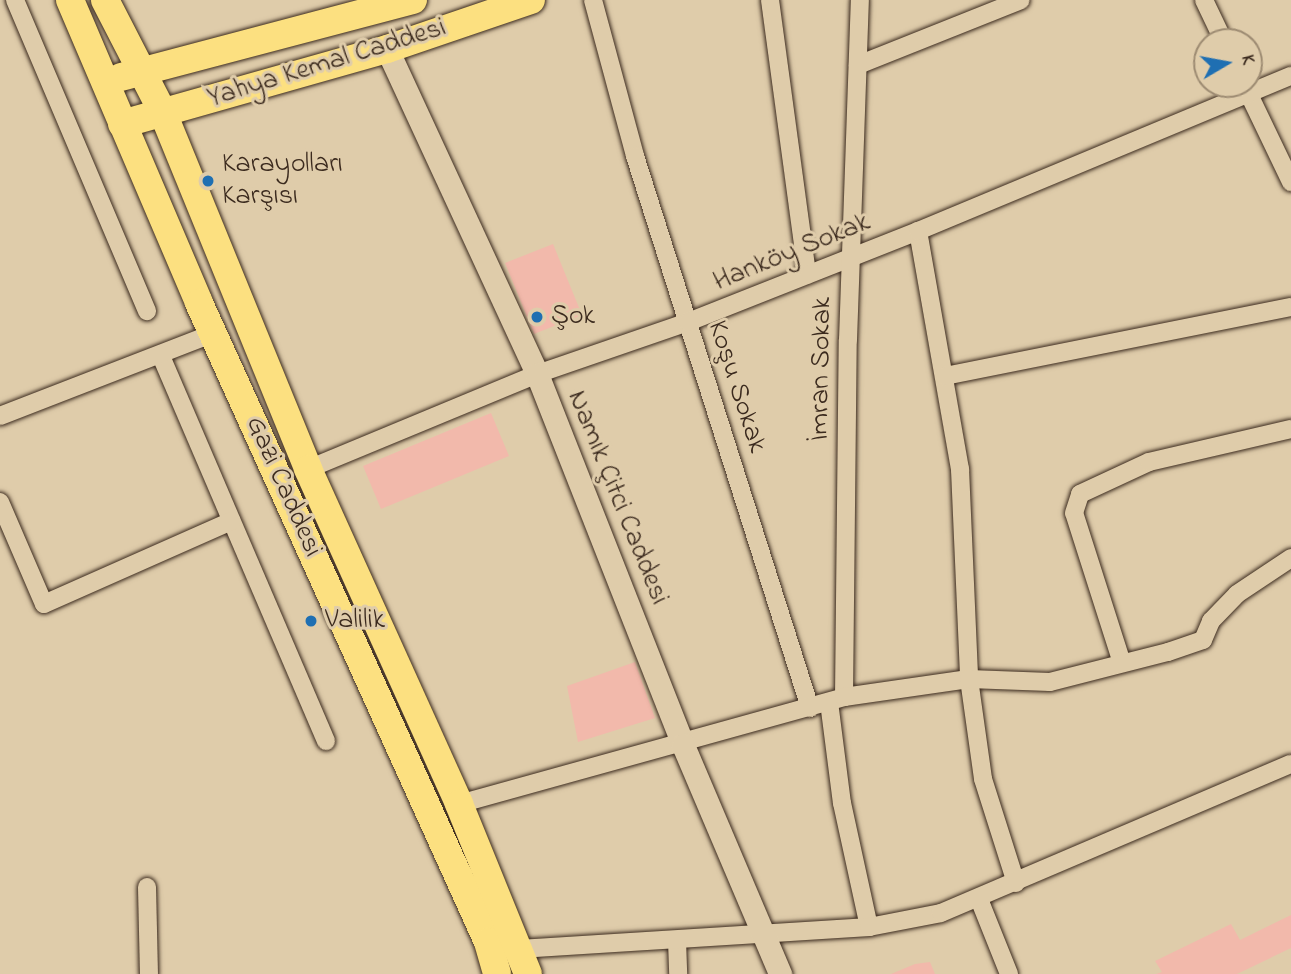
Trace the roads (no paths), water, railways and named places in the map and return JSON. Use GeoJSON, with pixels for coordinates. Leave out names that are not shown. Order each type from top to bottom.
{"type":"FeatureCollection","features":[{"type":"Feature","properties":{"kind":"main road","name":"Gazi Caddesi"},"geometry":{"type":"LineString","coordinates":[[70,0],[214,333],[482,929],[497,974]]}},
{"type":"Feature","properties":{"kind":"main road","name":"Gazi Caddesi"},"geometry":{"type":"LineString","coordinates":[[105,0],[139,72],[163,113],[308,469],[459,804],[524,961]]}},
{"type":"Feature","properties":{"kind":"main road","name":"Yahya Kemal Caddesi"},"geometry":{"type":"LineString","coordinates":[[104,81],[413,0]]}},
{"type":"Feature","properties":{"kind":"main road","name":"Yahya Kemal Caddesi"},"geometry":{"type":"LineString","coordinates":[[122,124],[387,49],[531,0]]}},
{"type":"Feature","properties":{"kind":"street"},"geometry":{"type":"LineString","coordinates":[[15,0],[147,311]]}},
{"type":"Feature","properties":{"kind":"street","name":"Koşu Sokak"},"geometry":{"type":"LineString","coordinates":[[593,0],[688,322],[810,708]]}},
{"type":"Feature","properties":{"kind":"street"},"geometry":{"type":"LineString","coordinates":[[770,0],[807,275]]}},
{"type":"Feature","properties":{"kind":"street","name":"İmran Sokak"},"geometry":{"type":"LineString","coordinates":[[860,0],[837,699],[842,803],[869,927]]}},
{"type":"Feature","properties":{"kind":"street"},"geometry":{"type":"LineString","coordinates":[[858,65],[1021,0]]}},
{"type":"Feature","properties":{"kind":"street"},"geometry":{"type":"LineString","coordinates":[[1204,0],[1217,28]]}},
{"type":"Feature","properties":{"kind":"street","name":"Namık Çitci Caddesi"},"geometry":{"type":"LineString","coordinates":[[387,49],[537,374],[683,744],[780,974]]}},
{"type":"Feature","properties":{"kind":"street","name":"Hanköy Sokak"},"geometry":{"type":"LineString","coordinates":[[1263,84],[1291,76]]}},
{"type":"Feature","properties":{"kind":"street","name":"Hanköy Sokak"},"geometry":{"type":"LineString","coordinates":[[308,469],[537,374],[688,322],[918,231],[1225,98]]}},
{"type":"Feature","properties":{"kind":"street"},"geometry":{"type":"LineString","coordinates":[[1250,98],[1291,182]]}},
{"type":"Feature","properties":{"kind":"street"},"geometry":{"type":"LineString","coordinates":[[918,231],[960,469],[970,679],[984,779],[1016,883]]}},
{"type":"Feature","properties":{"kind":"street"},"geometry":{"type":"LineString","coordinates":[[945,376],[1291,307]]}},
{"type":"Feature","properties":{"kind":"street"},"geometry":{"type":"LineString","coordinates":[[0,416],[161,356],[214,333]]}},
{"type":"Feature","properties":{"kind":"street"},"geometry":{"type":"LineString","coordinates":[[161,356],[326,741]]}},
{"type":"Feature","properties":{"kind":"street"},"geometry":{"type":"LineString","coordinates":[[1122,663],[1074,513],[1080,494],[1149,462],[1291,429]]}},
{"type":"Feature","properties":{"kind":"street"},"geometry":{"type":"LineString","coordinates":[[0,502],[44,604],[231,521]]}},
{"type":"Feature","properties":{"kind":"street"},"geometry":{"type":"LineString","coordinates":[[459,804],[683,744],[837,699],[970,679],[1050,682],[1203,640],[1211,621],[1237,594],[1291,558]]}},
{"type":"Feature","properties":{"kind":"street"},"geometry":{"type":"LineString","coordinates":[[524,961],[677,940],[869,927],[941,913],[1291,764]]}},
{"type":"Feature","properties":{"kind":"street"},"geometry":{"type":"LineString","coordinates":[[147,887],[149,974]]}},
{"type":"Feature","properties":{"kind":"street"},"geometry":{"type":"LineString","coordinates":[[979,899],[1009,974]]}},
{"type":"Feature","properties":{"kind":"street"},"geometry":{"type":"LineString","coordinates":[[677,940],[678,974]]}},
{"type":"Feature","properties":{"kind":"place","name":"Karayolları Karşısı"},"geometry":{"type":"Point","coordinates":[208,181]}},
{"type":"Feature","properties":{"kind":"place","name":"Şok"},"geometry":{"type":"Point","coordinates":[537,317]}},
{"type":"Feature","properties":{"kind":"place","name":"Valilik"},"geometry":{"type":"Point","coordinates":[311,621]}}]}
